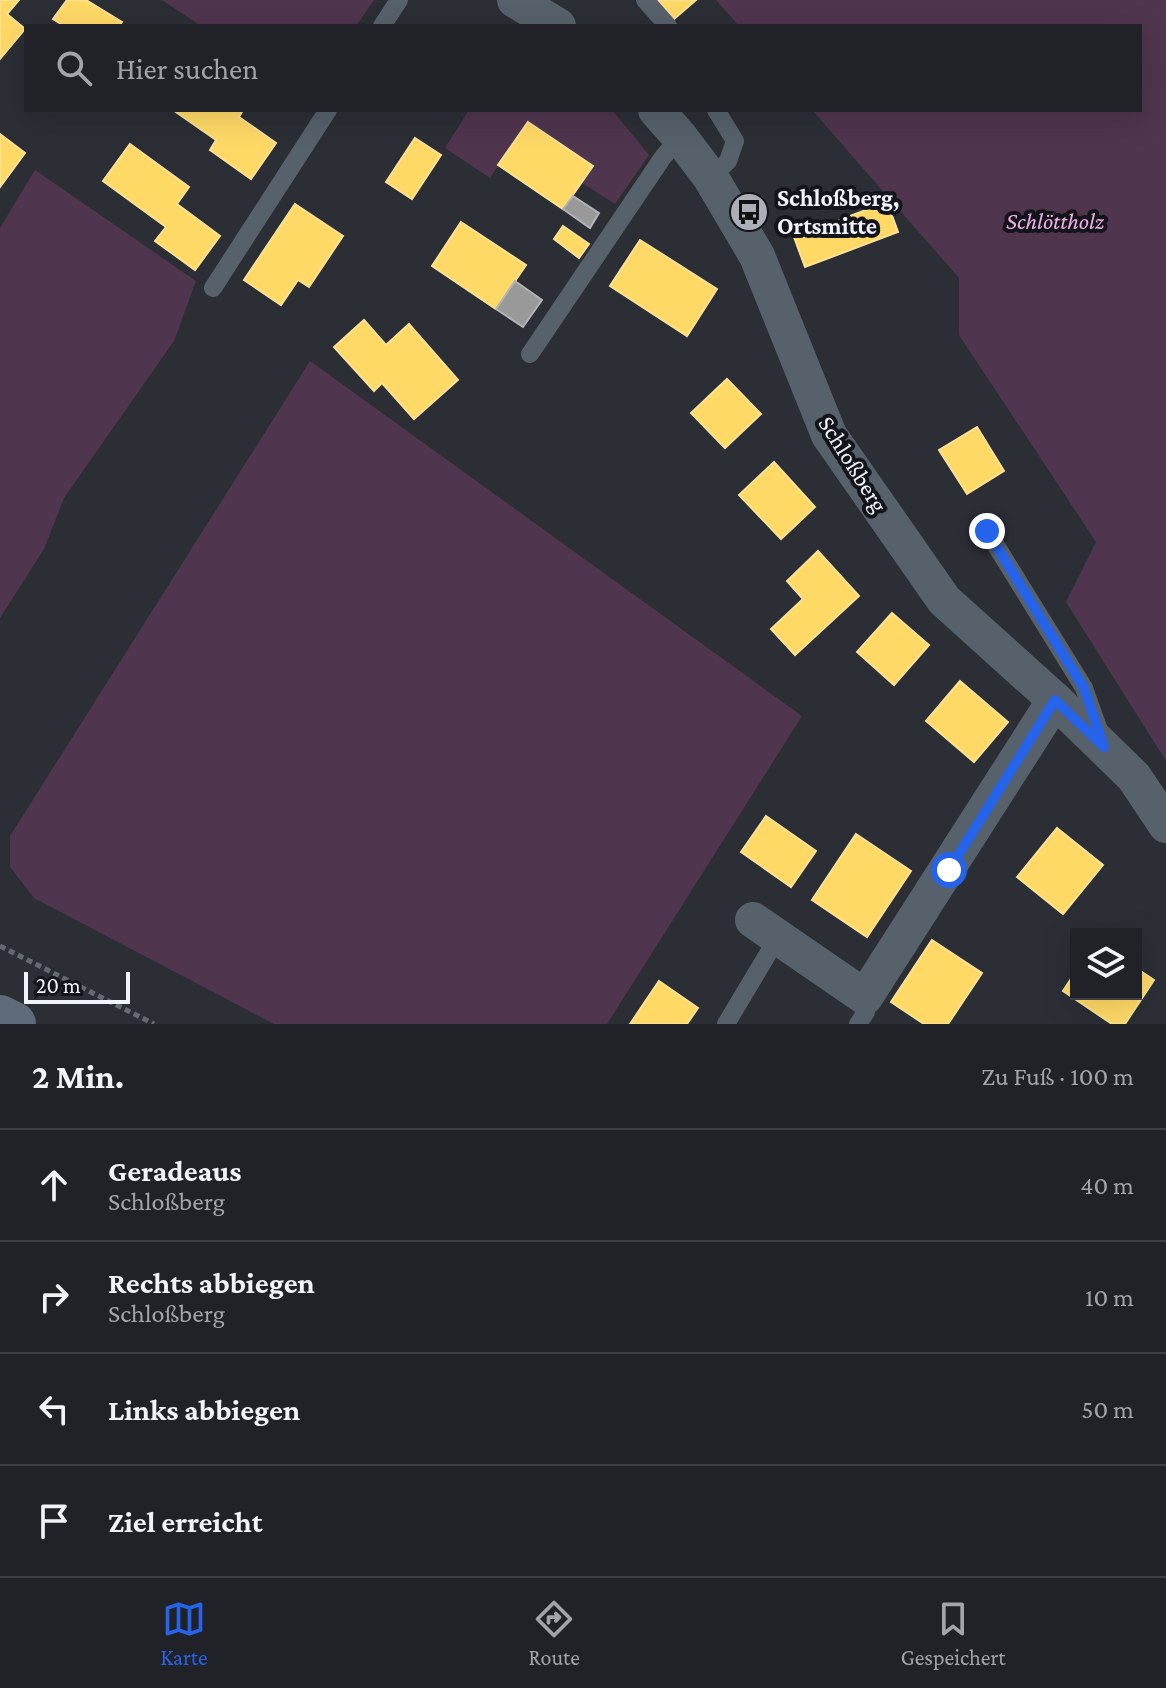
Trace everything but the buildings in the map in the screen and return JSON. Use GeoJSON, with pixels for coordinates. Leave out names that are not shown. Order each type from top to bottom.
{"type":"FeatureCollection","features":[{"type":"Feature","properties":{"kind":"main road"},"geometry":{"type":"LineString","coordinates":[[0,1017],[14,1024]]}},
{"type":"Feature","properties":{"kind":"street"},"geometry":{"type":"LineString","coordinates":[[515,0],[555,24]]}},
{"type":"Feature","properties":{"kind":"street","name":"Schloßberg"},"geometry":{"type":"LineString","coordinates":[[658,112],[711,178],[757,256],[829,435],[944,600],[1055,700],[1134,777],[1166,825]]}},
{"type":"Feature","properties":{"kind":"street"},"geometry":{"type":"LineString","coordinates":[[765,928],[862,1010],[1055,700]]}},
{"type":"Feature","properties":{"kind":"lane"},"geometry":{"type":"LineString","coordinates":[[383,24],[399,0]]}},
{"type":"Feature","properties":{"kind":"lane"},"geometry":{"type":"LineString","coordinates":[[645,0],[666,24]]}},
{"type":"Feature","properties":{"kind":"lane"},"geometry":{"type":"LineString","coordinates":[[213,288],[327,112]]}},
{"type":"Feature","properties":{"kind":"lane"},"geometry":{"type":"LineString","coordinates":[[711,178],[728,161],[735,141],[717,112]]}},
{"type":"Feature","properties":{"kind":"lane"},"geometry":{"type":"LineString","coordinates":[[530,354],[663,157],[680,137]]}},
{"type":"Feature","properties":{"kind":"lane"},"geometry":{"type":"LineString","coordinates":[[987,531],[1084,688],[1104,747]]}},
{"type":"Feature","properties":{"kind":"lane"},"geometry":{"type":"LineString","coordinates":[[726,1024],[765,928]]}},
{"type":"Feature","properties":{"kind":"path"},"geometry":{"type":"LineString","coordinates":[[0,946],[154,1024]]}},
{"type":"Feature","properties":{"kind":"green space"},"geometry":{"type":"Polygon","coordinates":[[[162,0],[374,0],[357,24],[198,24],[162,0]]]}},
{"type":"Feature","properties":{"kind":"green space","name":"Schlöttholz"},"geometry":{"type":"Polygon","coordinates":[[[716,0],[1166,0],[1166,761],[1066,602],[1096,542],[959,335],[959,278],[814,112],[1142,112],[1142,24],[737,24],[716,0]]]}},
{"type":"Feature","properties":{"kind":"green space"},"geometry":{"type":"Polygon","coordinates":[[[468,112],[614,112],[649,155],[615,204],[582,183],[593,165],[528,122],[490,178],[445,148],[468,112]]]}},
{"type":"Feature","properties":{"kind":"green space"},"geometry":{"type":"Polygon","coordinates":[[[35,170],[196,281],[174,341],[64,498],[44,549],[0,618],[0,228],[35,170]]]}},
{"type":"Feature","properties":{"kind":"green space"},"geometry":{"type":"Polygon","coordinates":[[[310,361],[802,716],[607,1024],[274,1024],[34,898],[10,867],[10,836],[310,361]]]}},
{"type":"Feature","properties":{"kind":"place","name":"Schloßberg, Ortsmitte"},"geometry":{"type":"Point","coordinates":[749,212]}},
{"type":"Feature","properties":{"kind":"route"},"geometry":{"type":"LineString","coordinates":[[949,870],[1055,700],[1104,747],[1084,688],[987,531]]}}]}
